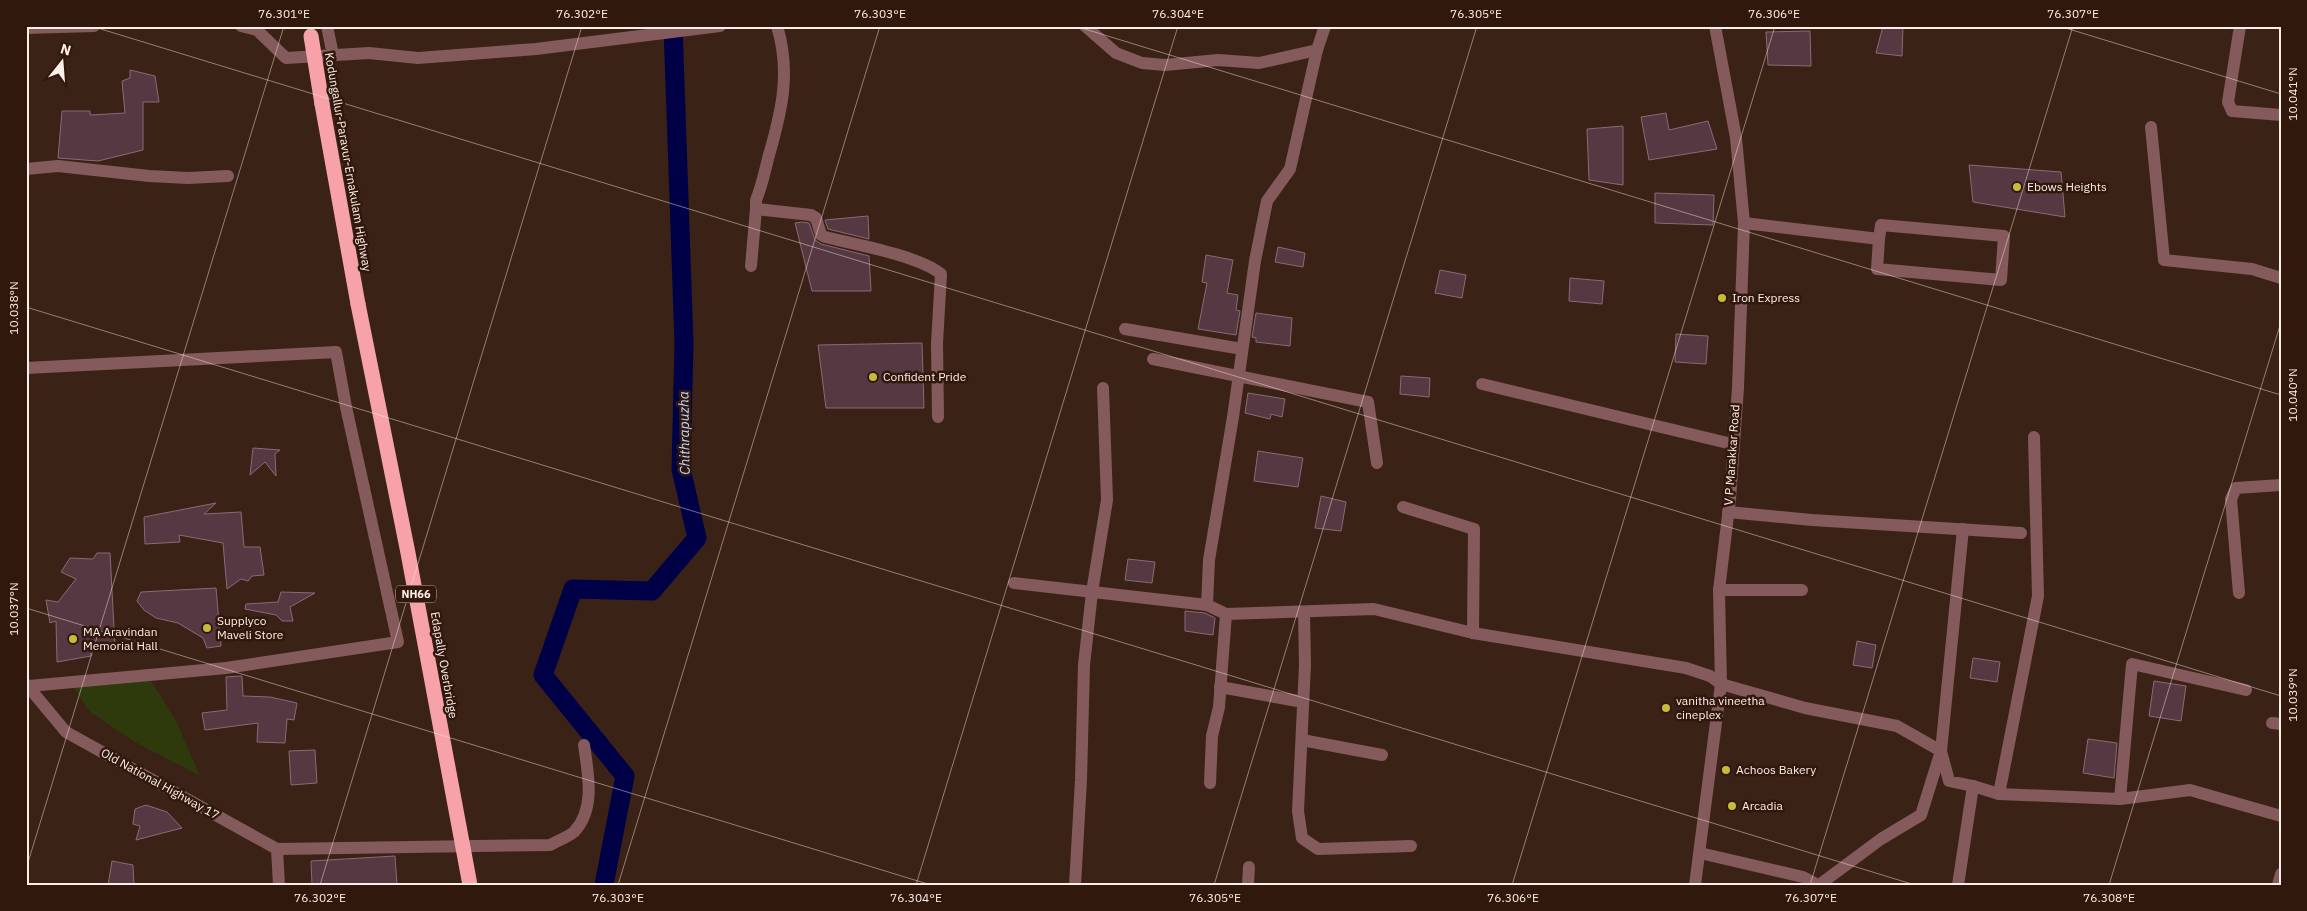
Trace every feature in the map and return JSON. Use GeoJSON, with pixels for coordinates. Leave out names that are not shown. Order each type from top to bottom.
{"type":"FeatureCollection","features":[{"type":"Feature","properties":{"kind":"highway","name":"Kodungallur-Paravur-Ernakulam Highway"},"geometry":{"type":"LineString","coordinates":[[310,31],[358,304]]}},
{"type":"Feature","properties":{"kind":"highway","name":"Edapally Overbridge"},"geometry":{"type":"LineString","coordinates":[[358,304],[408,554],[470,885]]}},
{"type":"Feature","properties":{"kind":"street"},"geometry":{"type":"LineString","coordinates":[[26,28],[94,26]]}},
{"type":"Feature","properties":{"kind":"street"},"geometry":{"type":"LineString","coordinates":[[241,26],[256,28],[286,58],[369,53],[418,58],[536,49],[718,27]]}},
{"type":"Feature","properties":{"kind":"street"},"geometry":{"type":"LineString","coordinates":[[327,26],[332,55]]}},
{"type":"Feature","properties":{"kind":"street"},"geometry":{"type":"LineString","coordinates":[[751,266],[756,200],[781,117],[784,93],[785,66],[777,26]]}},
{"type":"Feature","properties":{"kind":"street"},"geometry":{"type":"LineString","coordinates":[[1085,26],[1116,53],[1142,63],[1165,65],[1218,60],[1259,63],[1317,50]]}},
{"type":"Feature","properties":{"kind":"street"},"geometry":{"type":"LineString","coordinates":[[1207,605],[1209,560],[1255,261],[1267,201],[1290,169],[1317,50],[1325,26]]}},
{"type":"Feature","properties":{"kind":"street","name":"V P Marakkar Road"},"geometry":{"type":"LineString","coordinates":[[1695,885],[1721,684],[1720,590],[1738,388],[1744,223],[1736,138],[1715,26]]}},
{"type":"Feature","properties":{"kind":"street"},"geometry":{"type":"LineString","coordinates":[[2240,26],[2228,102],[2232,111],[2281,115]]}},
{"type":"Feature","properties":{"kind":"street"},"geometry":{"type":"LineString","coordinates":[[2151,128],[2164,260],[2252,269],[2281,278]]}},
{"type":"Feature","properties":{"kind":"street"},"geometry":{"type":"LineString","coordinates":[[26,170],[58,166],[168,177],[228,176]]}},
{"type":"Feature","properties":{"kind":"street"},"geometry":{"type":"LineString","coordinates":[[756,208],[811,215],[816,218],[821,235],[825,237],[890,253],[934,268],[941,274],[938,343],[938,417]]}},
{"type":"Feature","properties":{"kind":"street"},"geometry":{"type":"LineString","coordinates":[[1744,223],[1880,239]]}},
{"type":"Feature","properties":{"kind":"street"},"geometry":{"type":"LineString","coordinates":[[1881,225],[2004,236],[2001,280],[1877,269],[1880,239],[1881,225]]}},
{"type":"Feature","properties":{"kind":"street"},"geometry":{"type":"LineString","coordinates":[[1126,329],[1242,348]]}},
{"type":"Feature","properties":{"kind":"street"},"geometry":{"type":"LineString","coordinates":[[26,368],[336,352],[346,407],[398,642],[226,668],[28,685]]}},
{"type":"Feature","properties":{"kind":"street"},"geometry":{"type":"LineString","coordinates":[[1153,359],[1368,402],[1377,463]]}},
{"type":"Feature","properties":{"kind":"street"},"geometry":{"type":"LineString","coordinates":[[1482,384],[1732,444]]}},
{"type":"Feature","properties":{"kind":"street"},"geometry":{"type":"LineString","coordinates":[[1075,885],[1081,780],[1084,665],[1092,592],[1107,500],[1103,388]]}},
{"type":"Feature","properties":{"kind":"street"},"geometry":{"type":"LineString","coordinates":[[1999,794],[2038,596],[2034,437]]}},
{"type":"Feature","properties":{"kind":"street"},"geometry":{"type":"LineString","coordinates":[[2239,592],[2231,499],[2236,488],[2281,485]]}},
{"type":"Feature","properties":{"kind":"street"},"geometry":{"type":"LineString","coordinates":[[1403,507],[1474,529],[1472,632]]}},
{"type":"Feature","properties":{"kind":"street"},"geometry":{"type":"LineString","coordinates":[[1728,512],[1812,520],[2021,533]]}},
{"type":"Feature","properties":{"kind":"street"},"geometry":{"type":"LineString","coordinates":[[1700,853],[1720,856],[1794,875],[1818,885],[1881,838],[1921,815],[1941,751],[1963,529]]}},
{"type":"Feature","properties":{"kind":"street"},"geometry":{"type":"LineString","coordinates":[[1014,583],[1207,605],[1226,614],[1374,609],[1472,632],[1686,668],[1710,676],[1721,684],[1805,708],[1897,726],[1941,751],[1949,781],[1999,794],[2120,799],[2190,790],[2281,816]]}},
{"type":"Feature","properties":{"kind":"street"},"geometry":{"type":"LineString","coordinates":[[1720,590],[1802,590]]}},
{"type":"Feature","properties":{"kind":"street"},"geometry":{"type":"LineString","coordinates":[[1304,612],[1304,702],[1298,811],[1302,838],[1318,849],[1411,846]]}},
{"type":"Feature","properties":{"kind":"street"},"geometry":{"type":"LineString","coordinates":[[1210,784],[1212,736],[1220,688],[1226,614]]}},
{"type":"Feature","properties":{"kind":"street"},"geometry":{"type":"LineString","coordinates":[[2120,799],[2132,664],[2246,690]]}},
{"type":"Feature","properties":{"kind":"street","name":"Old National Highway 17"},"geometry":{"type":"LineString","coordinates":[[28,685],[66,732],[277,849]]}},
{"type":"Feature","properties":{"kind":"street"},"geometry":{"type":"LineString","coordinates":[[1220,688],[1304,702]]}},
{"type":"Feature","properties":{"kind":"street"},"geometry":{"type":"LineString","coordinates":[[1302,740],[1382,755]]}},
{"type":"Feature","properties":{"kind":"street"},"geometry":{"type":"LineString","coordinates":[[279,885],[277,849],[550,845],[574,832],[587,810],[589,779],[584,745]]}},
{"type":"Feature","properties":{"kind":"street"},"geometry":{"type":"LineString","coordinates":[[1958,885],[1973,786]]}},
{"type":"Feature","properties":{"kind":"street"},"geometry":{"type":"LineString","coordinates":[[1248,885],[1249,867]]}},
{"type":"Feature","properties":{"kind":"street"},"geometry":{"type":"LineString","coordinates":[[2278,885],[2281,874]]}},
{"type":"Feature","properties":{"kind":"green space"},"geometry":{"type":"Polygon","coordinates":[[[145,671],[176,721],[200,776],[133,741],[89,711],[66,676],[145,671]]]}},
{"type":"Feature","properties":{"kind":"building"},"geometry":{"type":"Polygon","coordinates":[[[1883,26],[1903,26],[1902,56],[1876,53],[1883,26]]]}},
{"type":"Feature","properties":{"kind":"building"},"geometry":{"type":"Polygon","coordinates":[[[1810,31],[1811,66],[1768,65],[1766,32],[1810,31]]]}},
{"type":"Feature","properties":{"kind":"building"},"geometry":{"type":"Polygon","coordinates":[[[130,70],[155,76],[159,102],[143,102],[143,150],[98,161],[58,158],[62,111],[90,111],[90,115],[125,113],[122,81],[130,78],[130,70]]]}},
{"type":"Feature","properties":{"kind":"building"},"geometry":{"type":"Polygon","coordinates":[[[1666,113],[1669,130],[1708,121],[1717,149],[1649,160],[1641,117],[1666,113]]]}},
{"type":"Feature","properties":{"kind":"building"},"geometry":{"type":"Polygon","coordinates":[[[1623,126],[1623,185],[1589,180],[1587,129],[1623,126]]]}},
{"type":"Feature","properties":{"kind":"building","name":"Ebows Heights"},"geometry":{"type":"Polygon","coordinates":[[[1969,165],[2061,172],[2065,217],[1973,202],[1969,165]]]}},
{"type":"Feature","properties":{"kind":"building"},"geometry":{"type":"Polygon","coordinates":[[[1655,193],[1714,195],[1713,225],[1655,223],[1655,193]]]}},
{"type":"Feature","properties":{"kind":"building"},"geometry":{"type":"Polygon","coordinates":[[[868,216],[869,239],[828,229],[825,220],[868,216]]]}},
{"type":"Feature","properties":{"kind":"building"},"geometry":{"type":"Polygon","coordinates":[[[795,223],[809,223],[815,240],[821,244],[869,256],[871,291],[812,291],[795,223]]]}},
{"type":"Feature","properties":{"kind":"building"},"geometry":{"type":"Polygon","coordinates":[[[1278,247],[1305,253],[1303,267],[1275,262],[1278,247]]]}},
{"type":"Feature","properties":{"kind":"building"},"geometry":{"type":"Polygon","coordinates":[[[1206,255],[1233,260],[1227,293],[1238,295],[1236,310],[1240,311],[1236,335],[1198,329],[1207,283],[1202,282],[1206,255]]]}},
{"type":"Feature","properties":{"kind":"building"},"geometry":{"type":"Polygon","coordinates":[[[1440,270],[1466,275],[1462,298],[1435,293],[1440,270]]]}},
{"type":"Feature","properties":{"kind":"building"},"geometry":{"type":"Polygon","coordinates":[[[1570,278],[1604,281],[1602,304],[1569,301],[1570,278]]]}},
{"type":"Feature","properties":{"kind":"building"},"geometry":{"type":"Polygon","coordinates":[[[1256,313],[1292,318],[1290,346],[1256,342],[1256,338],[1252,337],[1256,313]]]}},
{"type":"Feature","properties":{"kind":"building"},"geometry":{"type":"Polygon","coordinates":[[[1676,334],[1708,336],[1706,364],[1675,362],[1676,334]]]}},
{"type":"Feature","properties":{"kind":"building","name":"Confident Pride"},"geometry":{"type":"Polygon","coordinates":[[[922,343],[924,408],[826,408],[818,345],[922,343]]]}},
{"type":"Feature","properties":{"kind":"building"},"geometry":{"type":"Polygon","coordinates":[[[1401,376],[1430,378],[1429,397],[1400,394],[1401,376]]]}},
{"type":"Feature","properties":{"kind":"building"},"geometry":{"type":"Polygon","coordinates":[[[1248,393],[1285,399],[1282,417],[1271,414],[1270,419],[1245,413],[1248,393]]]}},
{"type":"Feature","properties":{"kind":"building"},"geometry":{"type":"Polygon","coordinates":[[[253,448],[280,450],[275,454],[276,476],[265,462],[250,475],[253,448]]]}},
{"type":"Feature","properties":{"kind":"building"},"geometry":{"type":"Polygon","coordinates":[[[1258,451],[1303,458],[1298,487],[1254,481],[1258,451]]]}},
{"type":"Feature","properties":{"kind":"building"},"geometry":{"type":"Polygon","coordinates":[[[1321,496],[1346,502],[1341,531],[1315,528],[1321,496]]]}},
{"type":"Feature","properties":{"kind":"building"},"geometry":{"type":"Polygon","coordinates":[[[216,503],[204,514],[241,512],[244,547],[260,547],[264,575],[252,576],[248,581],[241,579],[227,589],[223,543],[179,535],[180,542],[145,544],[144,517],[216,503]]]}},
{"type":"Feature","properties":{"kind":"building"},"geometry":{"type":"Polygon","coordinates":[[[97,553],[110,553],[115,647],[90,647],[91,656],[57,662],[56,621],[50,623],[46,600],[58,602],[76,579],[61,572],[70,558],[93,559],[97,553]]]}},
{"type":"Feature","properties":{"kind":"building"},"geometry":{"type":"Polygon","coordinates":[[[1128,559],[1155,562],[1152,583],[1125,580],[1128,559]]]}},
{"type":"Feature","properties":{"kind":"building"},"geometry":{"type":"Polygon","coordinates":[[[216,588],[221,646],[207,648],[203,638],[178,623],[156,618],[144,610],[137,601],[141,592],[216,588]]]}},
{"type":"Feature","properties":{"kind":"building"},"geometry":{"type":"Polygon","coordinates":[[[281,592],[315,593],[290,607],[293,621],[282,621],[276,615],[245,609],[246,604],[278,602],[281,592]]]}},
{"type":"Feature","properties":{"kind":"building"},"geometry":{"type":"Polygon","coordinates":[[[1185,611],[1205,613],[1215,618],[1213,635],[1185,631],[1185,611]]]}},
{"type":"Feature","properties":{"kind":"building"},"geometry":{"type":"Polygon","coordinates":[[[1857,641],[1876,645],[1872,668],[1853,665],[1857,641]]]}},
{"type":"Feature","properties":{"kind":"building"},"geometry":{"type":"Polygon","coordinates":[[[1973,658],[2000,662],[1997,682],[1970,678],[1973,658]]]}},
{"type":"Feature","properties":{"kind":"building"},"geometry":{"type":"Polygon","coordinates":[[[242,676],[243,696],[270,697],[297,703],[294,720],[287,719],[285,743],[257,742],[258,723],[205,730],[202,713],[227,710],[226,677],[242,676]]]}},
{"type":"Feature","properties":{"kind":"building"},"geometry":{"type":"Polygon","coordinates":[[[2154,681],[2186,686],[2181,721],[2149,716],[2154,681]]]}},
{"type":"Feature","properties":{"kind":"building"},"geometry":{"type":"Polygon","coordinates":[[[2088,739],[2117,743],[2114,778],[2083,773],[2088,739]]]}},
{"type":"Feature","properties":{"kind":"building"},"geometry":{"type":"Polygon","coordinates":[[[315,750],[317,783],[291,785],[289,751],[315,750]]]}},
{"type":"Feature","properties":{"kind":"building"},"geometry":{"type":"Polygon","coordinates":[[[146,805],[167,812],[182,828],[136,840],[140,826],[133,824],[135,809],[146,805]]]}},
{"type":"Feature","properties":{"kind":"building"},"geometry":{"type":"Polygon","coordinates":[[[395,856],[397,885],[312,885],[311,861],[395,856]]]}},
{"type":"Feature","properties":{"kind":"building"},"geometry":{"type":"Polygon","coordinates":[[[112,861],[133,865],[134,885],[108,885],[112,861]]]}},
{"type":"Feature","properties":{"kind":"waterway","name":"Chithrapuzha"},"geometry":{"type":"LineString","coordinates":[[604,885],[625,776],[543,675],[573,589],[652,591],[697,538],[681,469],[684,343],[673,26]]}},
{"type":"Feature","properties":{"kind":"place","name":"Ebows Heights"},"geometry":{"type":"Point","coordinates":[2017,187]}},
{"type":"Feature","properties":{"kind":"place","name":"Iron Express"},"geometry":{"type":"Point","coordinates":[1722,298]}},
{"type":"Feature","properties":{"kind":"place","name":"Confident Pride"},"geometry":{"type":"Point","coordinates":[873,377]}},
{"type":"Feature","properties":{"kind":"place","name":"Supplyco Maveli Store"},"geometry":{"type":"Point","coordinates":[207,628]}},
{"type":"Feature","properties":{"kind":"place","name":"MA Aravindan Memorial Hall"},"geometry":{"type":"Point","coordinates":[73,639]}},
{"type":"Feature","properties":{"kind":"place","name":"vanitha vineetha cineplex"},"geometry":{"type":"Point","coordinates":[1666,708]}},
{"type":"Feature","properties":{"kind":"place","name":"Achoos Bakery"},"geometry":{"type":"Point","coordinates":[1726,770]}},
{"type":"Feature","properties":{"kind":"place","name":"Arcadia"},"geometry":{"type":"Point","coordinates":[1732,806]}}]}
